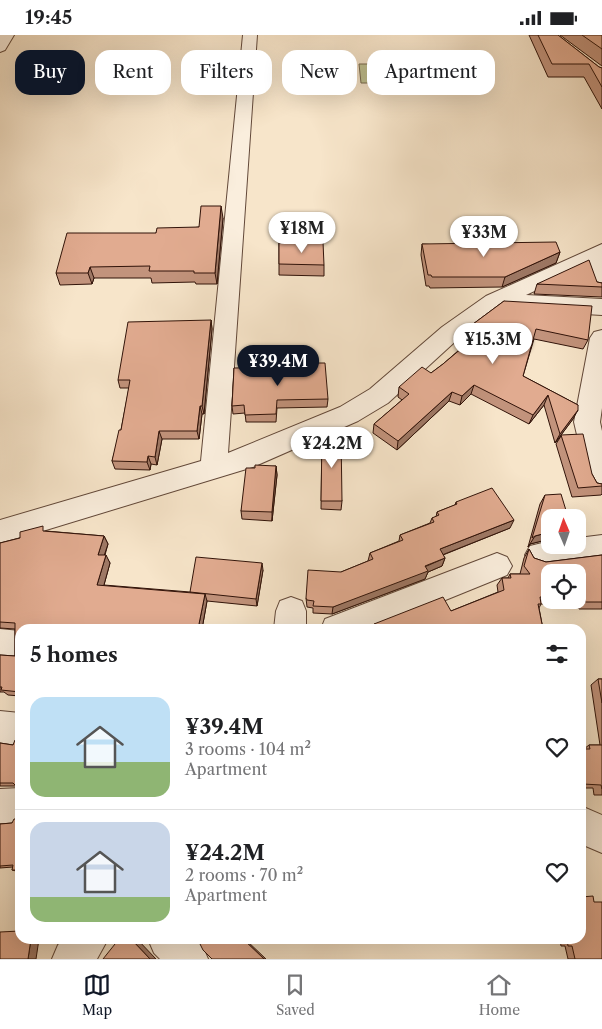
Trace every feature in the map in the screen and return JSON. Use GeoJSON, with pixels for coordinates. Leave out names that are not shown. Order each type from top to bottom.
{"type":"FeatureCollection","features":[{"type":"Feature","properties":{"kind":"street"},"geometry":{"type":"LineString","coordinates":[[0,47],[7,35]]}},
{"type":"Feature","properties":{"kind":"street"},"geometry":{"type":"LineString","coordinates":[[214,467],[250,35]]}},
{"type":"Feature","properties":{"kind":"street"},"geometry":{"type":"LineString","coordinates":[[0,532],[244,459],[340,417],[379,396],[450,333],[494,301],[598,253],[602,286]]}},
{"type":"Feature","properties":{"kind":"street"},"geometry":{"type":"LineString","coordinates":[[494,301],[602,307]]}},
{"type":"Feature","properties":{"kind":"street"},"geometry":{"type":"LineString","coordinates":[[602,338],[587,422],[602,482]]}},
{"type":"Feature","properties":{"kind":"street"},"geometry":{"type":"LineString","coordinates":[[540,555],[602,548]]}},
{"type":"Feature","properties":{"kind":"street"},"geometry":{"type":"LineString","coordinates":[[349,624],[497,566]]}},
{"type":"Feature","properties":{"kind":"street"},"geometry":{"type":"LineString","coordinates":[[0,644],[15,645]]}},
{"type":"Feature","properties":{"kind":"street"},"geometry":{"type":"LineString","coordinates":[[0,728],[15,730]]}},
{"type":"Feature","properties":{"kind":"street"},"geometry":{"type":"LineString","coordinates":[[0,807],[15,806]]}},
{"type":"Feature","properties":{"kind":"street"},"geometry":{"type":"LineString","coordinates":[[586,827],[602,835]]}},
{"type":"Feature","properties":{"kind":"street"},"geometry":{"type":"LineString","coordinates":[[72,959],[84,944]]}},
{"type":"Feature","properties":{"kind":"street"},"geometry":{"type":"LineString","coordinates":[[173,944],[188,959]]}},
{"type":"Feature","properties":{"kind":"green space"},"geometry":{"type":"Polygon","coordinates":[[[359,64],[367,64],[367,83],[361,83],[359,64]]]}},
{"type":"Feature","properties":{"kind":"building"},"geometry":{"type":"Polygon","coordinates":[[[538,35],[558,35],[602,68],[602,87],[589,64],[552,64],[538,35]]]}},
{"type":"Feature","properties":{"kind":"building"},"geometry":{"type":"Polygon","coordinates":[[[582,35],[602,35],[602,49],[582,35]]]}},
{"type":"Feature","properties":{"kind":"building"},"geometry":{"type":"Polygon","coordinates":[[[201,206],[221,206],[215,273],[149,271],[150,266],[90,267],[88,273],[56,273],[67,233],[156,233],[157,228],[199,227],[201,206]]]}},
{"type":"Feature","properties":{"kind":"building"},"geometry":{"type":"Polygon","coordinates":[[[323,242],[324,265],[279,264],[279,243],[323,242]]]}},
{"type":"Feature","properties":{"kind":"building"},"geometry":{"type":"Polygon","coordinates":[[[556,242],[560,252],[505,277],[432,277],[428,275],[422,244],[556,242]]]}},
{"type":"Feature","properties":{"kind":"building"},"geometry":{"type":"Polygon","coordinates":[[[589,260],[597,282],[602,283],[602,287],[537,284],[589,260]]]}},
{"type":"Feature","properties":{"kind":"building"},"geometry":{"type":"Polygon","coordinates":[[[504,301],[592,306],[588,340],[536,329],[523,376],[578,405],[578,410],[560,434],[548,395],[533,415],[474,385],[462,396],[452,392],[398,441],[374,424],[409,394],[399,387],[422,367],[431,373],[443,364],[475,337],[465,330],[504,301]]]}},
{"type":"Feature","properties":{"kind":"building"},"geometry":{"type":"Polygon","coordinates":[[[211,320],[202,406],[200,406],[197,431],[159,431],[155,457],[148,456],[147,462],[112,461],[119,430],[121,430],[130,380],[118,380],[128,322],[211,320]]]}},
{"type":"Feature","properties":{"kind":"building"},"geometry":{"type":"Polygon","coordinates":[[[303,363],[325,363],[328,399],[277,400],[276,414],[245,415],[244,405],[232,406],[234,368],[303,367],[303,363]]]}},
{"type":"Feature","properties":{"kind":"building"},"geometry":{"type":"Polygon","coordinates":[[[583,434],[592,474],[597,483],[602,484],[602,486],[578,488],[561,435],[583,434]]]}},
{"type":"Feature","properties":{"kind":"building"},"geometry":{"type":"Polygon","coordinates":[[[322,436],[341,436],[342,501],[321,501],[322,436]]]}},
{"type":"Feature","properties":{"kind":"building"},"geometry":{"type":"Polygon","coordinates":[[[255,465],[276,466],[272,512],[241,511],[246,468],[255,468],[255,465]]]}},
{"type":"Feature","properties":{"kind":"building"},"geometry":{"type":"Polygon","coordinates":[[[492,488],[514,520],[440,549],[445,558],[425,566],[428,571],[333,607],[313,606],[314,601],[307,600],[308,570],[341,572],[373,559],[370,553],[403,540],[400,535],[434,522],[432,518],[439,515],[437,512],[457,504],[456,502],[492,488]]]}},
{"type":"Feature","properties":{"kind":"building"},"geometry":{"type":"Polygon","coordinates":[[[561,494],[566,509],[541,509],[541,534],[532,538],[545,495],[561,494]]]}},
{"type":"Feature","properties":{"kind":"building"},"geometry":{"type":"Polygon","coordinates":[[[43,526],[43,531],[104,536],[98,555],[106,555],[97,585],[205,594],[199,624],[15,624],[0,622],[0,543],[20,538],[20,532],[43,526]]]}},
{"type":"Feature","properties":{"kind":"building"},"geometry":{"type":"Polygon","coordinates":[[[529,549],[534,558],[546,562],[602,555],[602,602],[586,602],[586,564],[541,564],[541,604],[538,604],[542,624],[374,624],[443,597],[451,611],[504,590],[502,578],[511,578],[510,574],[530,574],[524,566],[529,549]]]}},
{"type":"Feature","properties":{"kind":"building"},"geometry":{"type":"Polygon","coordinates":[[[196,557],[262,563],[256,599],[190,592],[196,557]]]}},
{"type":"Feature","properties":{"kind":"building"},"geometry":{"type":"Polygon","coordinates":[[[0,655],[15,656],[15,691],[1,690],[0,655]]]}},
{"type":"Feature","properties":{"kind":"building"},"geometry":{"type":"Polygon","coordinates":[[[598,679],[602,679],[602,703],[598,679]]]}},
{"type":"Feature","properties":{"kind":"building"},"geometry":{"type":"Polygon","coordinates":[[[15,740],[15,785],[13,783],[0,783],[0,743],[13,745],[15,740]]]}},
{"type":"Feature","properties":{"kind":"building"},"geometry":{"type":"Polygon","coordinates":[[[589,745],[602,745],[602,789],[601,785],[586,784],[586,749],[590,749],[589,745]]]}},
{"type":"Feature","properties":{"kind":"building"},"geometry":{"type":"Polygon","coordinates":[[[15,819],[15,870],[12,870],[13,865],[0,866],[0,824],[12,823],[15,819]]]}},
{"type":"Feature","properties":{"kind":"building"},"geometry":{"type":"Polygon","coordinates":[[[593,896],[594,902],[602,902],[602,959],[575,959],[572,946],[568,946],[568,944],[586,944],[586,897],[593,896]]]}},
{"type":"Feature","properties":{"kind":"building"},"geometry":{"type":"Polygon","coordinates":[[[15,931],[15,944],[30,944],[28,959],[0,959],[0,932],[15,931]]]}},
{"type":"Feature","properties":{"kind":"building"},"geometry":{"type":"Polygon","coordinates":[[[115,944],[136,944],[150,959],[103,959],[115,944]]]}},
{"type":"Feature","properties":{"kind":"building"},"geometry":{"type":"Polygon","coordinates":[[[200,944],[248,944],[264,959],[212,959],[200,944]]]}}]}
